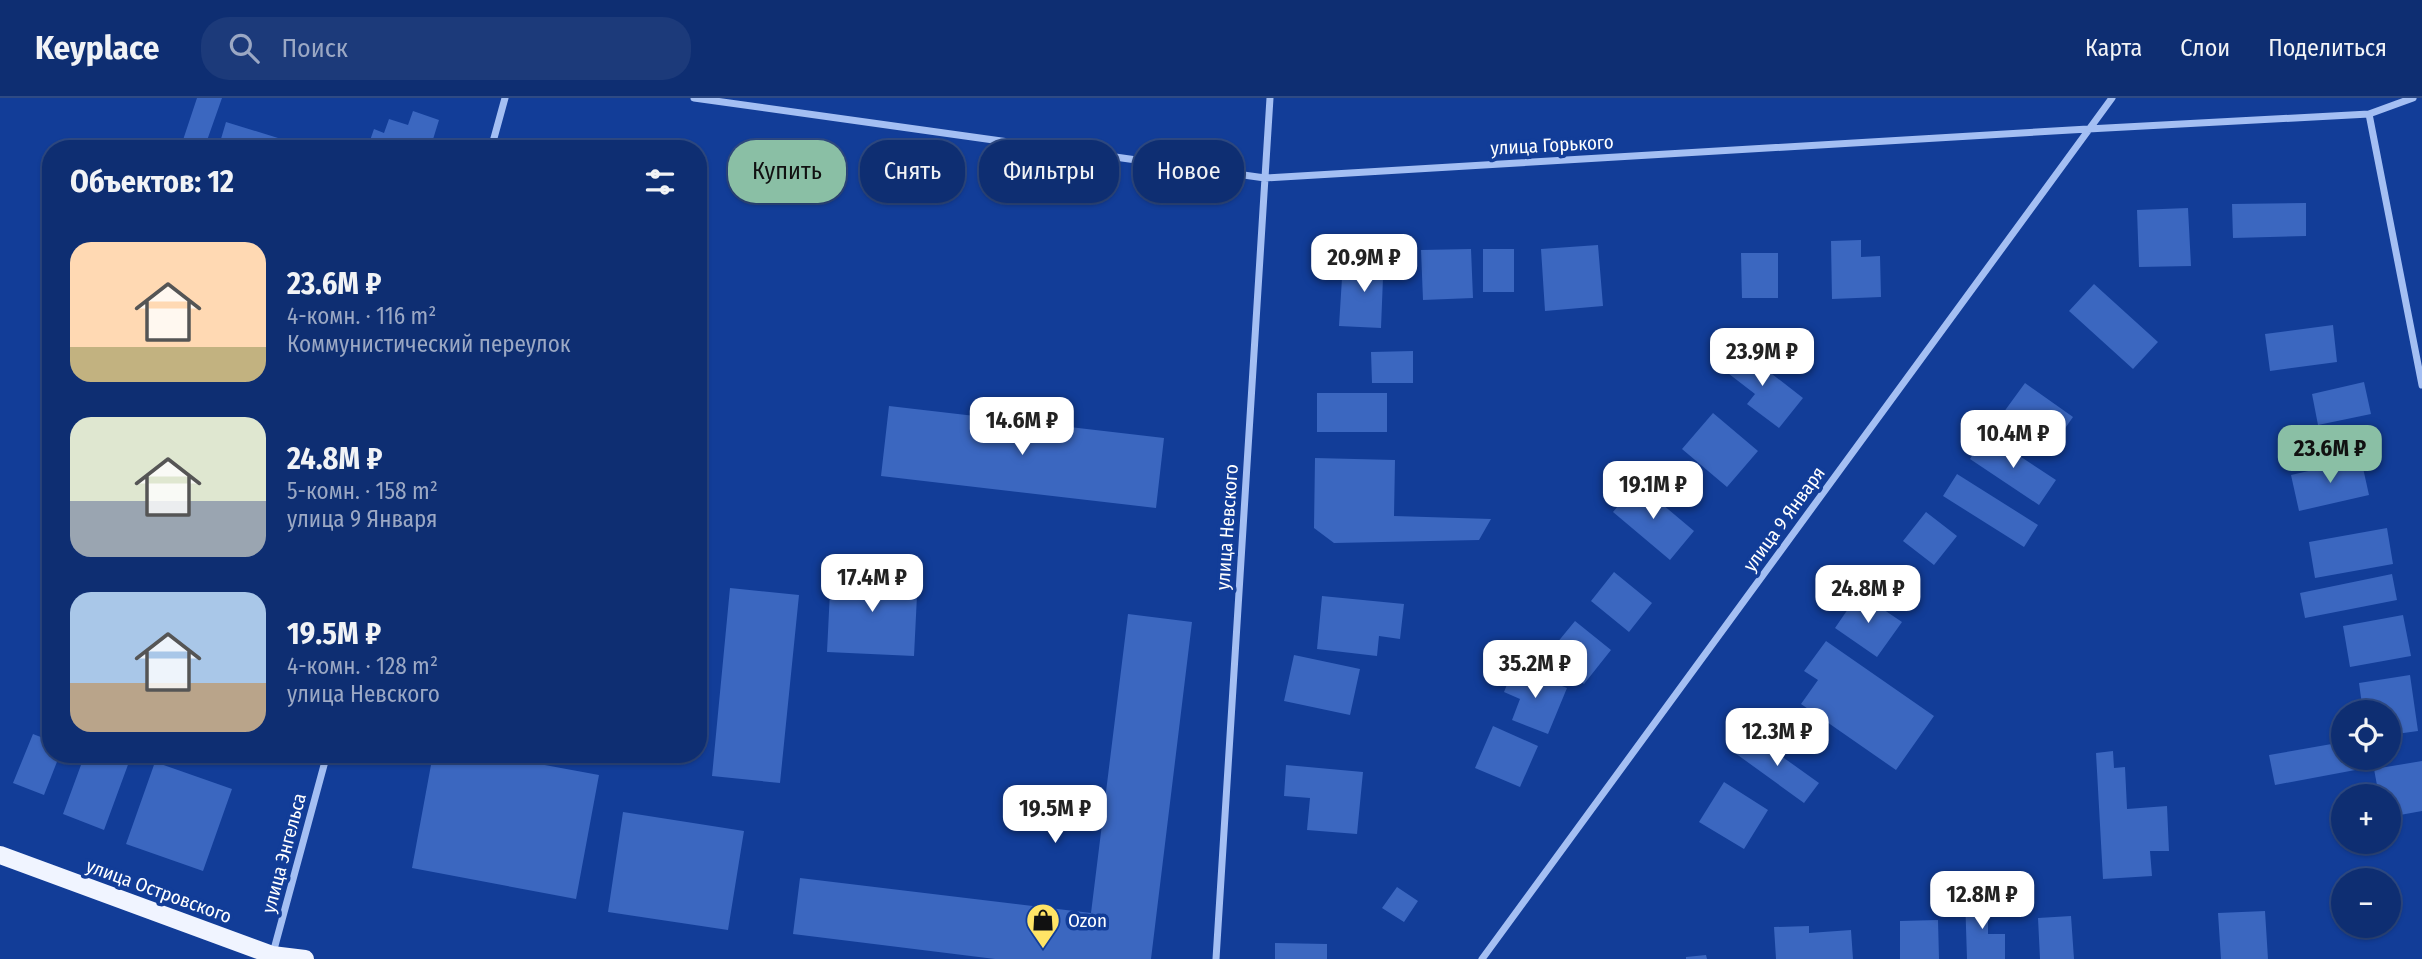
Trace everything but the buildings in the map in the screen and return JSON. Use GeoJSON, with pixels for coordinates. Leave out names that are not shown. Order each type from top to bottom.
{"type":"FeatureCollection","features":[{"type":"Feature","properties":{"kind":"main road","name":"улица Островского"},"geometry":{"type":"LineString","coordinates":[[0,855],[272,957],[305,959]]}},
{"type":"Feature","properties":{"kind":"street"},"geometry":{"type":"LineString","coordinates":[[493,140],[505,98]]}},
{"type":"Feature","properties":{"kind":"street","name":"улица Горького"},"geometry":{"type":"LineString","coordinates":[[694,98],[1265,178],[2369,114],[2413,98]]}},
{"type":"Feature","properties":{"kind":"street","name":"улица Невского"},"geometry":{"type":"LineString","coordinates":[[1216,959],[1270,98]]}},
{"type":"Feature","properties":{"kind":"street","name":"улица 9 Января"},"geometry":{"type":"LineString","coordinates":[[1482,959],[2112,98]]}},
{"type":"Feature","properties":{"kind":"street"},"geometry":{"type":"LineString","coordinates":[[2369,114],[2422,385]]}},
{"type":"Feature","properties":{"kind":"street","name":"улица Энгельса"},"geometry":{"type":"LineString","coordinates":[[272,957],[325,763]]}},
{"type":"Feature","properties":{"kind":"place","name":"Ozon"},"geometry":{"type":"Point","coordinates":[1043,950]}}]}
